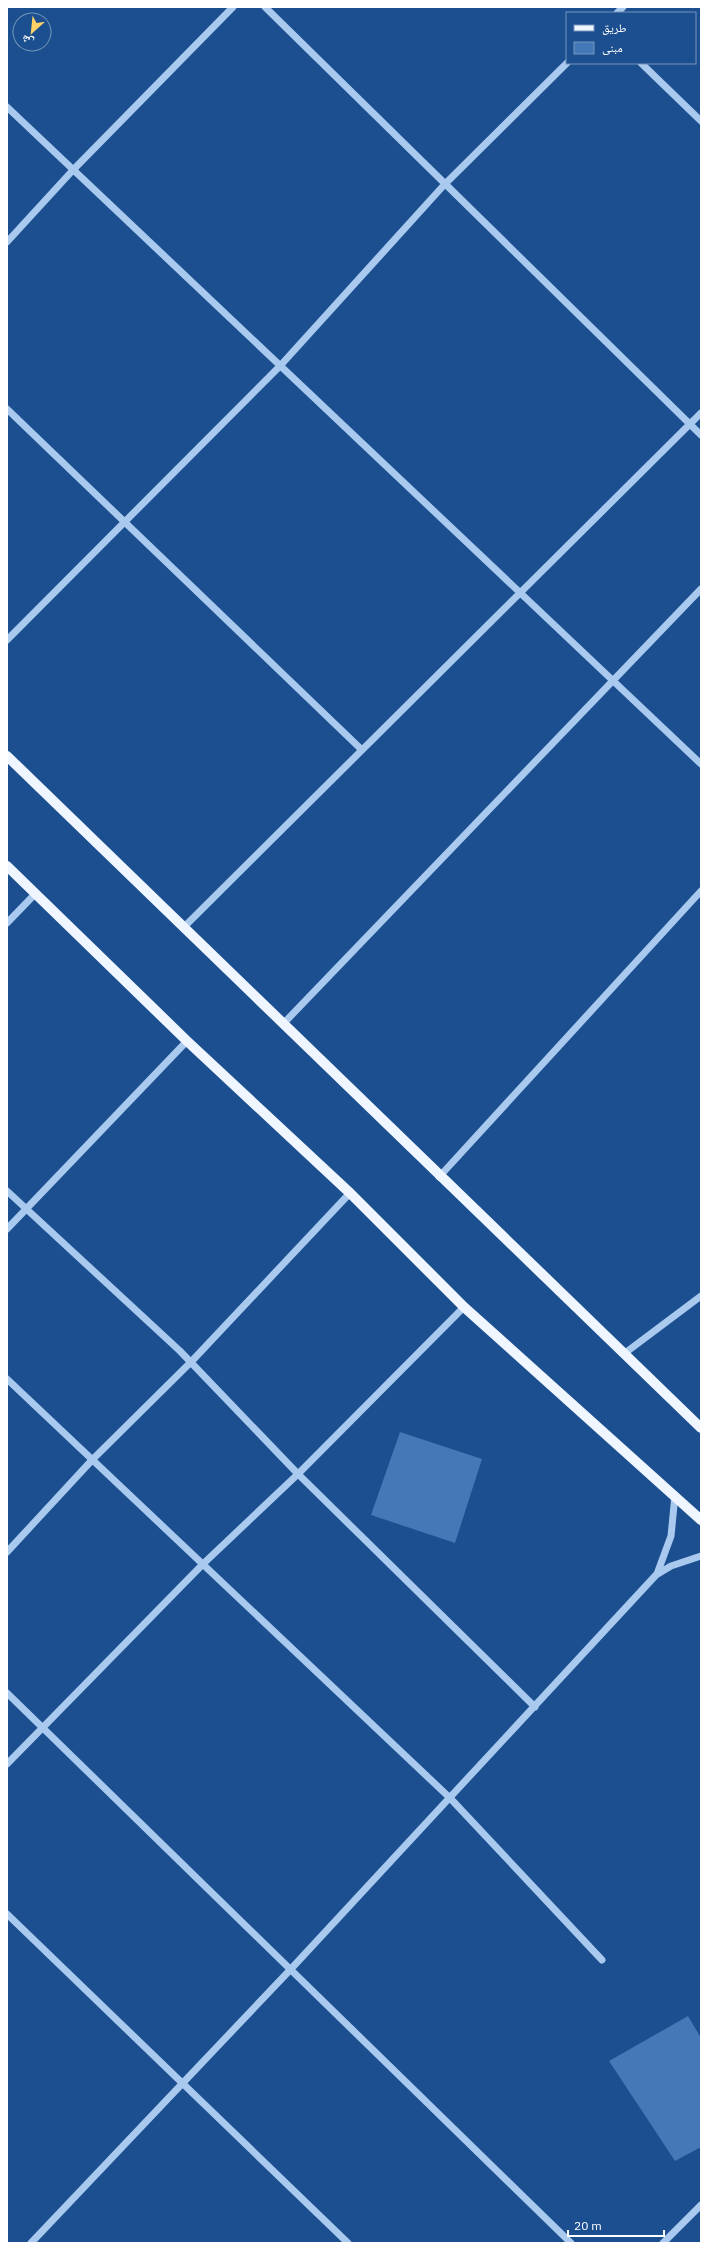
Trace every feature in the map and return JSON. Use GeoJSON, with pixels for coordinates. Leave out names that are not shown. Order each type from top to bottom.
{"type":"FeatureCollection","features":[{"type":"Feature","properties":{"kind":"main road"},"geometry":{"type":"LineString","coordinates":[[7,756],[439,1177],[625,1353],[701,1428]]}},
{"type":"Feature","properties":{"kind":"main road"},"geometry":{"type":"LineString","coordinates":[[7,866],[187,1041],[350,1193],[464,1307],[675,1495],[701,1520]]}},
{"type":"Feature","properties":{"kind":"street"},"geometry":{"type":"LineString","coordinates":[[7,242],[72,170],[233,7]]}},
{"type":"Feature","properties":{"kind":"street"},"geometry":{"type":"LineString","coordinates":[[265,7],[444,185],[701,435]]}},
{"type":"Feature","properties":{"kind":"street"},"geometry":{"type":"LineString","coordinates":[[7,640],[280,366],[444,185],[566,64]]}},
{"type":"Feature","properties":{"kind":"street"},"geometry":{"type":"LineString","coordinates":[[642,64],[701,122]]}},
{"type":"Feature","properties":{"kind":"street"},"geometry":{"type":"LineString","coordinates":[[7,107],[701,764]]}},
{"type":"Feature","properties":{"kind":"street"},"geometry":{"type":"LineString","coordinates":[[7,409],[362,750]]}},
{"type":"Feature","properties":{"kind":"street"},"geometry":{"type":"LineString","coordinates":[[183,928],[701,413]]}},
{"type":"Feature","properties":{"kind":"street"},"geometry":{"type":"LineString","coordinates":[[283,1024],[701,589]]}},
{"type":"Feature","properties":{"kind":"street"},"geometry":{"type":"LineString","coordinates":[[439,1177],[701,891]]}},
{"type":"Feature","properties":{"kind":"street"},"geometry":{"type":"LineString","coordinates":[[7,923],[35,894]]}},
{"type":"Feature","properties":{"kind":"street"},"geometry":{"type":"LineString","coordinates":[[7,1229],[187,1041]]}},
{"type":"Feature","properties":{"kind":"street"},"geometry":{"type":"LineString","coordinates":[[7,1191],[191,1362],[298,1474],[535,1707]]}},
{"type":"Feature","properties":{"kind":"street"},"geometry":{"type":"LineString","coordinates":[[7,1552],[93,1459],[191,1362],[350,1193]]}},
{"type":"Feature","properties":{"kind":"street"},"geometry":{"type":"LineString","coordinates":[[625,1353],[701,1296]]}},
{"type":"Feature","properties":{"kind":"street"},"geometry":{"type":"LineString","coordinates":[[7,1764],[43,1729],[203,1564],[298,1474],[464,1307]]}},
{"type":"Feature","properties":{"kind":"street"},"geometry":{"type":"LineString","coordinates":[[7,1379],[450,1798],[602,1960]]}},
{"type":"Feature","properties":{"kind":"street"},"geometry":{"type":"LineString","coordinates":[[31,2243],[290,1970],[535,1707],[656,1574],[671,1536],[675,1495]]}},
{"type":"Feature","properties":{"kind":"street"},"geometry":{"type":"LineString","coordinates":[[656,1574],[676,1564],[701,1556]]}},
{"type":"Feature","properties":{"kind":"street"},"geometry":{"type":"LineString","coordinates":[[7,1694],[571,2243]]}},
{"type":"Feature","properties":{"kind":"street"},"geometry":{"type":"LineString","coordinates":[[7,1914],[348,2243]]}},
{"type":"Feature","properties":{"kind":"street"},"geometry":{"type":"LineString","coordinates":[[663,2243],[701,2205]]}},
{"type":"Feature","properties":{"kind":"building"},"geometry":{"type":"Polygon","coordinates":[[[400,1432],[482,1459],[455,1543],[371,1515],[400,1432]]]}},
{"type":"Feature","properties":{"kind":"building"},"geometry":{"type":"Polygon","coordinates":[[[688,2016],[701,2038],[701,2147],[675,2161],[609,2061],[688,2016]]]}}]}
